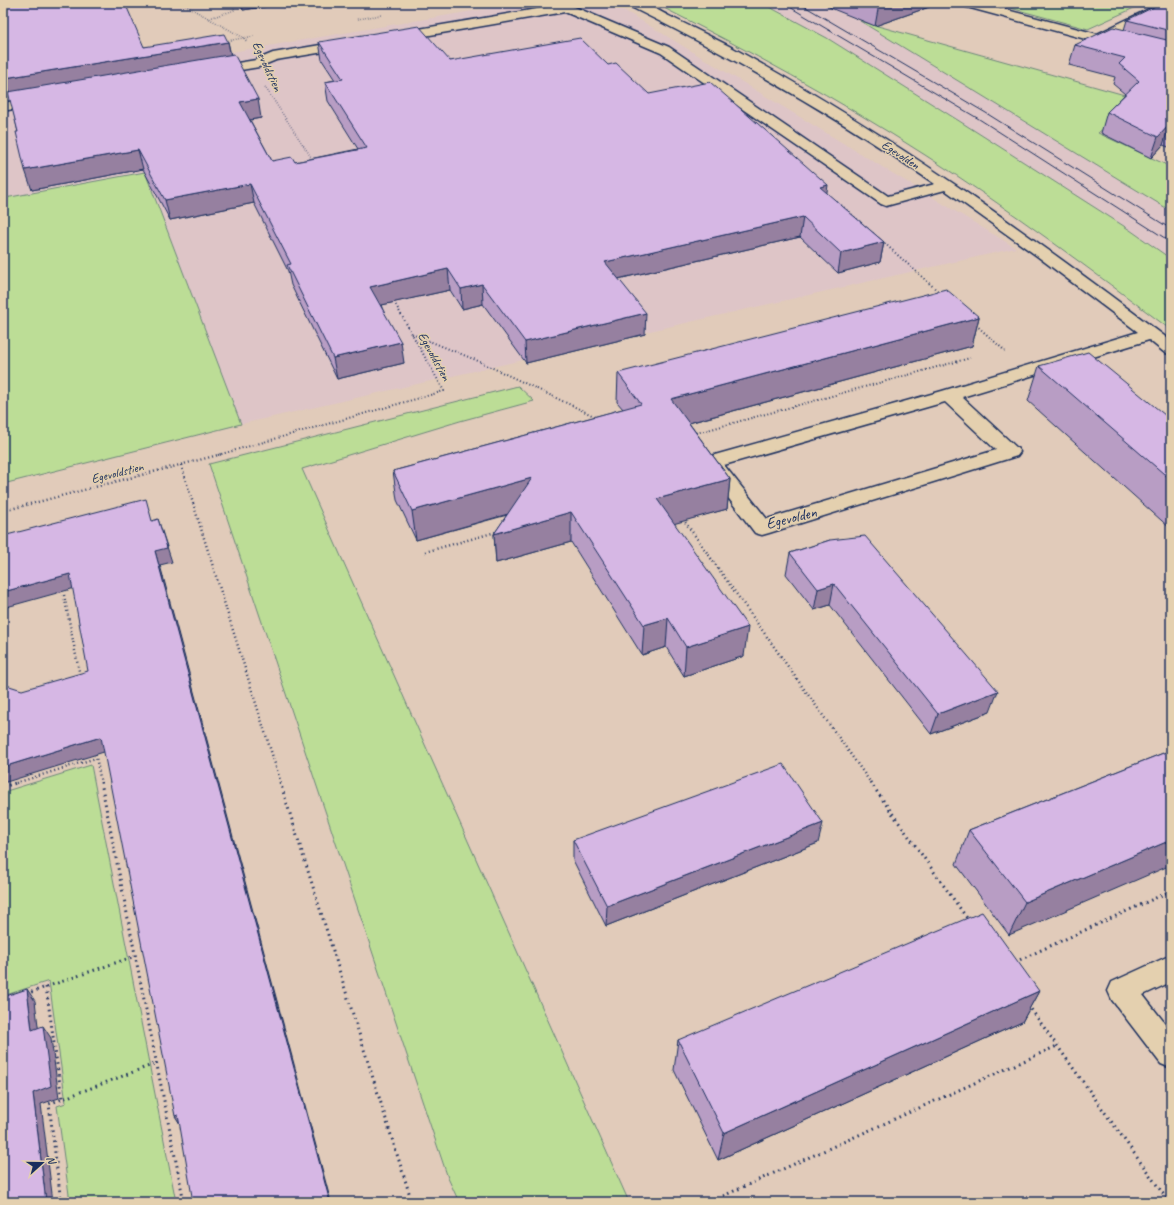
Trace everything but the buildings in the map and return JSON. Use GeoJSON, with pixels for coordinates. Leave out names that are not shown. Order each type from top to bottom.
{"type":"FeatureCollection","features":[{"type":"Feature","properties":{"kind":"street"},"geometry":{"type":"LineString","coordinates":[[309,3],[316,3]]}},
{"type":"Feature","properties":{"kind":"street"},"geometry":{"type":"LineString","coordinates":[[381,39],[566,8],[582,3]]}},
{"type":"Feature","properties":{"kind":"street","name":"Egevolden"},"geometry":{"type":"LineString","coordinates":[[633,3],[671,20],[782,80],[948,185],[1070,272],[1171,349]]}},
{"type":"Feature","properties":{"kind":"street"},"geometry":{"type":"LineString","coordinates":[[967,3],[1171,58]]}},
{"type":"Feature","properties":{"kind":"street"},"geometry":{"type":"LineString","coordinates":[[1099,38],[1170,3]]}},
{"type":"Feature","properties":{"kind":"street"},"geometry":{"type":"LineString","coordinates":[[566,8],[665,50],[886,201],[948,185]]}},
{"type":"Feature","properties":{"kind":"street"},"geometry":{"type":"LineString","coordinates":[[197,73],[259,63],[273,57],[366,42]]}},
{"type":"Feature","properties":{"kind":"street"},"geometry":{"type":"LineString","coordinates":[[3,107],[57,97]]}},
{"type":"Feature","properties":{"kind":"street","name":"Egevolden"},"geometry":{"type":"LineString","coordinates":[[949,395],[1010,452],[762,528],[711,462],[949,395],[1151,334]]}},
{"type":"Feature","properties":{"kind":"street"},"geometry":{"type":"LineString","coordinates":[[1081,356],[1099,370]]}},
{"type":"Feature","properties":{"kind":"street"},"geometry":{"type":"LineString","coordinates":[[1171,968],[1122,991],[1171,1054]]}},
{"type":"Feature","properties":{"kind":"path","name":"Egevoldstien"},"geometry":{"type":"LineString","coordinates":[[181,3],[244,38],[259,63],[262,83],[314,161]]}},
{"type":"Feature","properties":{"kind":"path"},"geometry":{"type":"LineString","coordinates":[[210,18],[235,10],[230,3]]}},
{"type":"Feature","properties":{"kind":"path"},"geometry":{"type":"LineString","coordinates":[[353,20],[384,15]]}},
{"type":"Feature","properties":{"kind":"path"},"geometry":{"type":"LineString","coordinates":[[221,41],[260,35]]}},
{"type":"Feature","properties":{"kind":"path"},"geometry":{"type":"LineString","coordinates":[[837,201],[944,296]]}},
{"type":"Feature","properties":{"kind":"path","name":"Egevoldstien"},"geometry":{"type":"LineString","coordinates":[[3,510],[182,465],[444,391],[393,299]]}},
{"type":"Feature","properties":{"kind":"path"},"geometry":{"type":"LineString","coordinates":[[973,323],[1028,371]]}},
{"type":"Feature","properties":{"kind":"path"},"geometry":{"type":"LineString","coordinates":[[412,334],[476,360],[598,419]]}},
{"type":"Feature","properties":{"kind":"path"},"geometry":{"type":"LineString","coordinates":[[995,351],[1003,349]]}},
{"type":"Feature","properties":{"kind":"path"},"geometry":{"type":"LineString","coordinates":[[688,435],[972,358]]}},
{"type":"Feature","properties":{"kind":"path"},"geometry":{"type":"LineString","coordinates":[[182,465],[412,1202]]}},
{"type":"Feature","properties":{"kind":"path"},"geometry":{"type":"LineString","coordinates":[[679,512],[970,922]]}},
{"type":"Feature","properties":{"kind":"path"},"geometry":{"type":"LineString","coordinates":[[425,552],[501,531]]}},
{"type":"Feature","properties":{"kind":"path"},"geometry":{"type":"LineString","coordinates":[[64,594],[81,682]]}},
{"type":"Feature","properties":{"kind":"path"},"geometry":{"type":"LineString","coordinates":[[93,743],[184,1202]]}},
{"type":"Feature","properties":{"kind":"path"},"geometry":{"type":"LineString","coordinates":[[3,787],[96,758]]}},
{"type":"Feature","properties":{"kind":"path"},"geometry":{"type":"LineString","coordinates":[[1009,965],[1171,891]]}},
{"type":"Feature","properties":{"kind":"path"},"geometry":{"type":"LineString","coordinates":[[24,995],[135,956]]}},
{"type":"Feature","properties":{"kind":"path"},"geometry":{"type":"LineString","coordinates":[[46,987],[62,1100]]}},
{"type":"Feature","properties":{"kind":"path"},"geometry":{"type":"LineString","coordinates":[[1025,1000],[1169,1202]]}},
{"type":"Feature","properties":{"kind":"path"},"geometry":{"type":"LineString","coordinates":[[723,1196],[1057,1046]]}},
{"type":"Feature","properties":{"kind":"path"},"geometry":{"type":"LineString","coordinates":[[61,1202],[49,1104],[157,1063]]}},
{"type":"Feature","properties":{"kind":"path"},"geometry":{"type":"LineString","coordinates":[[400,1202],[410,1198]]}},
{"type":"Feature","properties":{"kind":"shaded area"},"geometry":{"type":"Polygon","coordinates":[[[520,3],[594,3],[622,9],[1016,248],[241,424],[145,172],[4,198],[3,91],[520,3]]]}},
{"type":"Feature","properties":{"kind":"shaded area"},"geometry":{"type":"Polygon","coordinates":[[[762,3],[825,3],[860,21],[1171,211],[1171,259],[1130,230],[827,38],[762,3]]]}},
{"type":"Feature","properties":{"kind":"green space"},"geometry":{"type":"Polygon","coordinates":[[[654,3],[762,3],[827,38],[964,124],[1130,230],[1171,259],[1171,330],[1019,218],[892,134],[791,75],[654,3]]]}},
{"type":"Feature","properties":{"kind":"green space"},"geometry":{"type":"Polygon","coordinates":[[[992,3],[1145,3],[1088,29],[992,3]]]}},
{"type":"Feature","properties":{"kind":"green space"},"geometry":{"type":"Polygon","coordinates":[[[860,21],[1139,99],[1098,133],[1171,167],[1171,211],[860,21]]]}},
{"type":"Feature","properties":{"kind":"green space"},"geometry":{"type":"Polygon","coordinates":[[[145,172],[241,424],[3,484],[3,193],[5,198],[145,172]]]}},
{"type":"Feature","properties":{"kind":"green space"},"geometry":{"type":"Polygon","coordinates":[[[518,386],[534,401],[460,421],[302,469],[629,1202],[459,1202],[448,1178],[209,464],[518,386]]]}},
{"type":"Feature","properties":{"kind":"green space"},"geometry":{"type":"Polygon","coordinates":[[[91,765],[176,1202],[70,1202],[57,1106],[66,1103],[49,981],[3,996],[3,792],[91,765]]]}},
{"type":"Feature","properties":{"kind":"tram line"},"geometry":{"type":"LineString","coordinates":[[783,3],[979,119],[1171,242]]}},
{"type":"Feature","properties":{"kind":"tram line"},"geometry":{"type":"LineString","coordinates":[[799,3],[986,113],[1171,229]]}}]}
